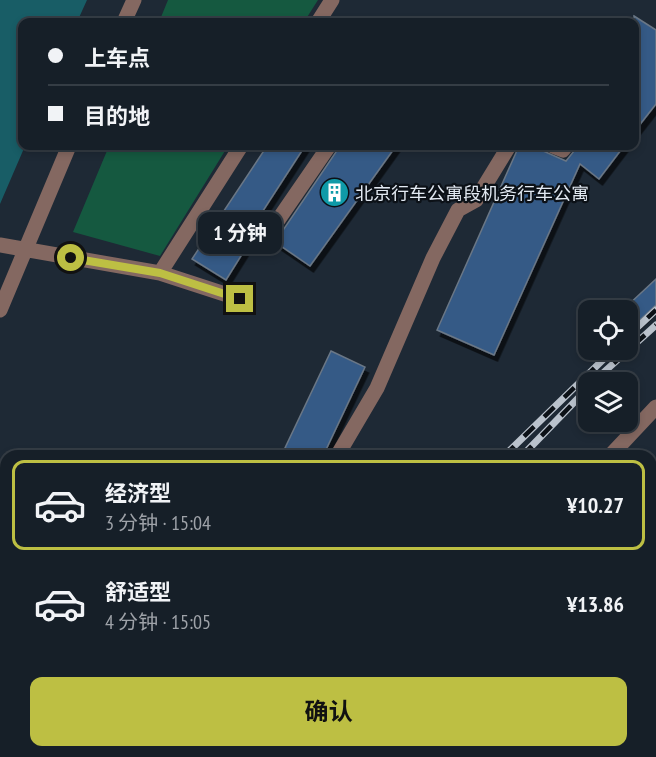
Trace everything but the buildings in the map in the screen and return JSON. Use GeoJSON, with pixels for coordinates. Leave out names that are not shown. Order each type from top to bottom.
{"type":"FeatureCollection","features":[{"type":"Feature","properties":{"kind":"street"},"geometry":{"type":"LineString","coordinates":[[126,18],[134,0]]}},
{"type":"Feature","properties":{"kind":"street"},"geometry":{"type":"LineString","coordinates":[[321,18],[332,0]]}},
{"type":"Feature","properties":{"kind":"street"},"geometry":{"type":"LineString","coordinates":[[0,310],[27,251],[67,150]]}},
{"type":"Feature","properties":{"kind":"street"},"geometry":{"type":"LineString","coordinates":[[160,273],[238,150]]}},
{"type":"Feature","properties":{"kind":"street"},"geometry":{"type":"LineString","coordinates":[[266,239],[326,150]]}},
{"type":"Feature","properties":{"kind":"street"},"geometry":{"type":"LineString","coordinates":[[341,450],[377,388],[433,258],[458,210],[476,200],[507,150]]}},
{"type":"Feature","properties":{"kind":"street"},"geometry":{"type":"LineString","coordinates":[[0,245],[160,273],[240,299]]}},
{"type":"Feature","properties":{"kind":"street"},"geometry":{"type":"LineString","coordinates":[[616,450],[656,407]]}},
{"type":"Feature","properties":{"kind":"green space"},"geometry":{"type":"Polygon","coordinates":[[[168,0],[318,0],[307,18],[161,18],[168,0]]]}},
{"type":"Feature","properties":{"kind":"green space"},"geometry":{"type":"Polygon","coordinates":[[[107,150],[226,150],[160,256],[73,232],[107,150]]]}},
{"type":"Feature","properties":{"kind":"water"},"geometry":{"type":"Polygon","coordinates":[[[0,0],[87,0],[79,18],[18,18],[18,150],[23,150],[0,204],[0,0]]]}},
{"type":"Feature","properties":{"kind":"railway"},"geometry":{"type":"LineString","coordinates":[[638,327],[656,310]]}},
{"type":"Feature","properties":{"kind":"railway"},"geometry":{"type":"LineString","coordinates":[[604,372],[656,325]]}},
{"type":"Feature","properties":{"kind":"railway"},"geometry":{"type":"LineString","coordinates":[[510,450],[603,360]]}},
{"type":"Feature","properties":{"kind":"railway"},"geometry":{"type":"LineString","coordinates":[[528,450],[578,398]]}},
{"type":"Feature","properties":{"kind":"place","name":"北京行车公寓段机务行车公寓"},"geometry":{"type":"Point","coordinates":[334,193]}},
{"type":"Feature","properties":{"kind":"route"},"geometry":{"type":"LineString","coordinates":[[71,258],[160,273],[240,299]]}}]}
